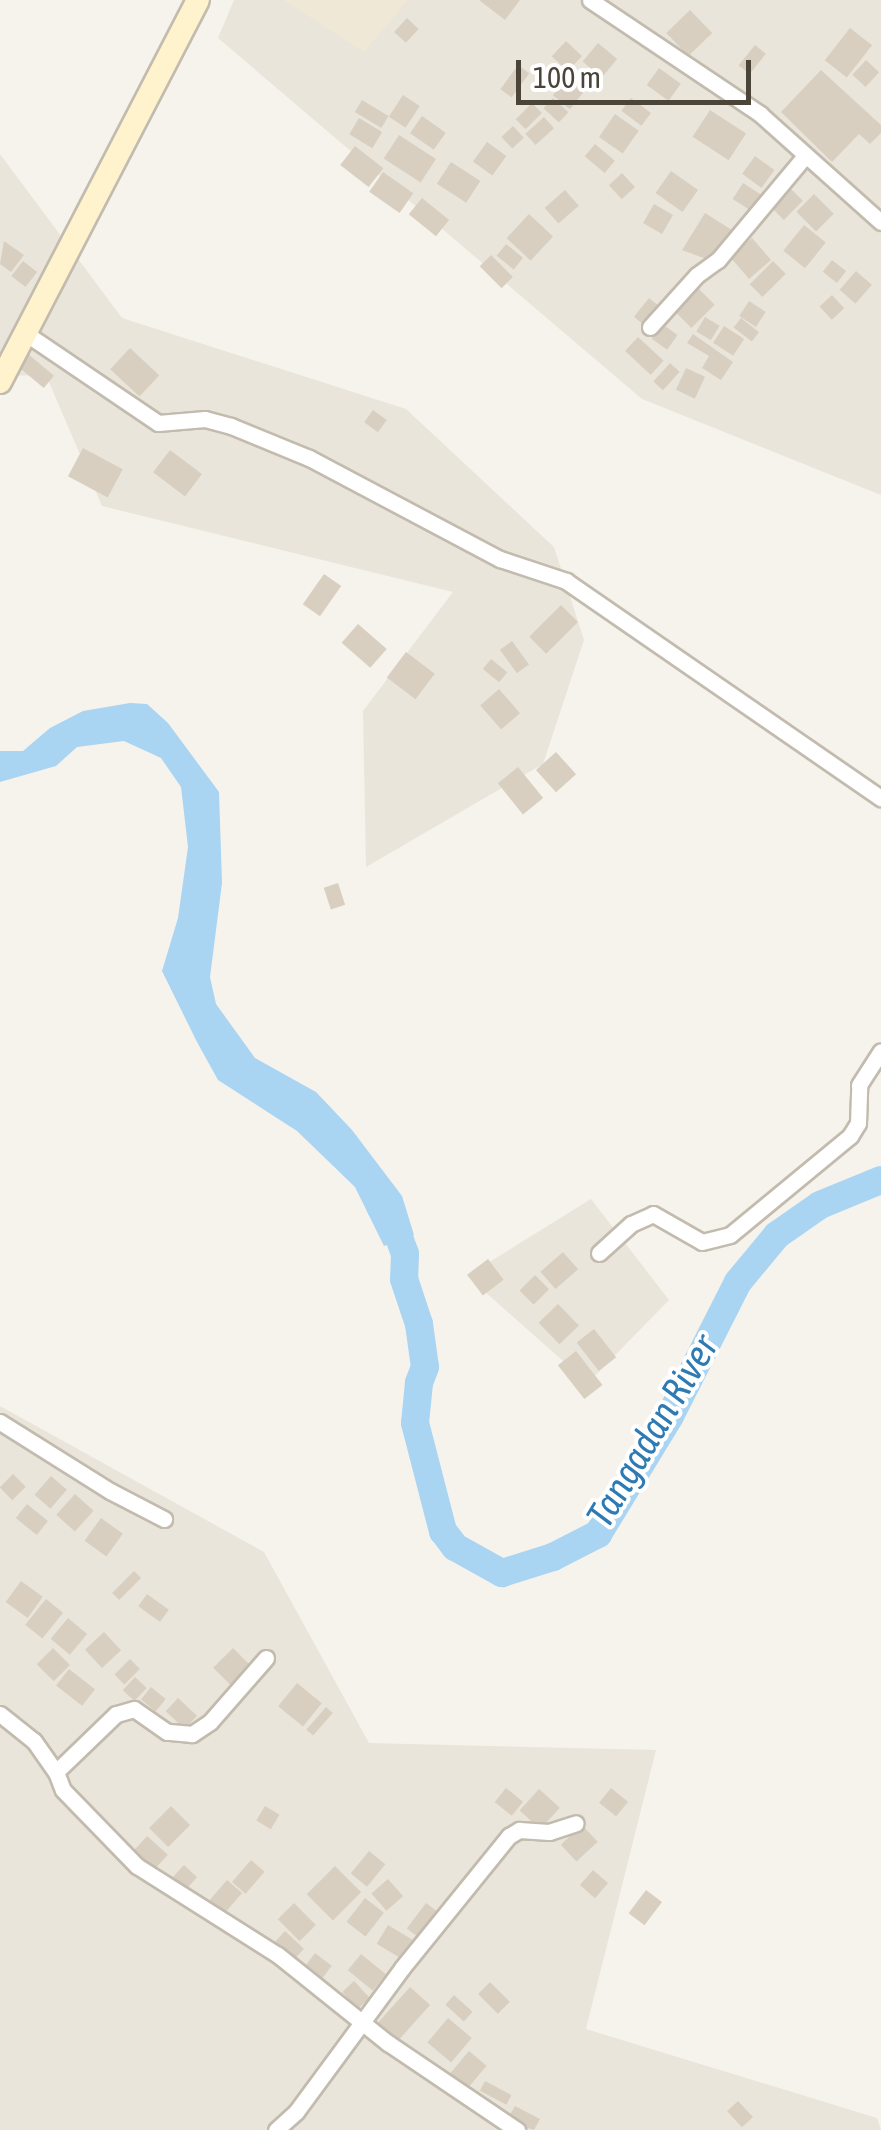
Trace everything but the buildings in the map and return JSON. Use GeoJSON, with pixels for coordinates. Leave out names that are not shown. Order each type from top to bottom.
{"type":"FeatureCollection","features":[{"type":"Feature","properties":{"kind":"street"},"geometry":{"type":"LineString","coordinates":[[0,382],[28,335],[198,0]]}},
{"type":"Feature","properties":{"kind":"street"},"geometry":{"type":"LineString","coordinates":[[590,0],[760,114],[881,222]]}},
{"type":"Feature","properties":{"kind":"street"},"geometry":{"type":"LineString","coordinates":[[650,327],[696,275],[718,260],[805,156]]}},
{"type":"Feature","properties":{"kind":"street"},"geometry":{"type":"LineString","coordinates":[[28,335],[158,423],[205,419],[232,426],[309,458],[500,559],[566,581],[881,798]]}},
{"type":"Feature","properties":{"kind":"street"},"geometry":{"type":"LineString","coordinates":[[600,1254],[631,1224],[652,1214],[702,1242],[730,1236],[850,1136],[858,1123],[859,1086],[881,1051]]}},
{"type":"Feature","properties":{"kind":"street"},"geometry":{"type":"LineString","coordinates":[[0,1422],[110,1491],[164,1518]]}},
{"type":"Feature","properties":{"kind":"street"},"geometry":{"type":"LineString","coordinates":[[56,1772],[128,1708],[167,1732],[192,1734],[210,1722],[266,1658]]}},
{"type":"Feature","properties":{"kind":"street"},"geometry":{"type":"LineString","coordinates":[[0,1714],[34,1741],[56,1772],[71,1803],[119,1852],[278,1955],[363,2022],[518,2130]]}},
{"type":"Feature","properties":{"kind":"street"},"geometry":{"type":"LineString","coordinates":[[276,2130],[296,2112],[510,1836],[519,1830],[549,1832],[576,1823]]}},
{"type":"Feature","properties":{"kind":"shaded area"},"geometry":{"type":"Polygon","coordinates":[[[234,0],[881,0],[881,495],[642,399],[218,38],[234,0]]]}},
{"type":"Feature","properties":{"kind":"shaded area"},"geometry":{"type":"Polygon","coordinates":[[[284,0],[408,0],[364,52],[284,0]]]}},
{"type":"Feature","properties":{"kind":"shaded area"},"geometry":{"type":"Polygon","coordinates":[[[0,154],[122,318],[406,409],[554,547],[584,640],[543,764],[366,867],[363,711],[453,592],[102,506],[46,375],[0,376],[0,154]]]}},
{"type":"Feature","properties":{"kind":"shaded area"},"geometry":{"type":"Polygon","coordinates":[[[591,1199],[669,1300],[588,1383],[467,1276],[591,1199]]]}},
{"type":"Feature","properties":{"kind":"shaded area"},"geometry":{"type":"Polygon","coordinates":[[[0,1406],[264,1552],[369,1743],[656,1750],[586,2029],[877,2118],[881,2130],[0,2130],[0,1406]]]}},
{"type":"Feature","properties":{"kind":"water"},"geometry":{"type":"Polygon","coordinates":[[[147,704],[168,723],[219,792],[222,883],[210,977],[216,1004],[255,1058],[316,1092],[352,1130],[402,1196],[414,1235],[384,1246],[355,1187],[297,1131],[218,1080],[197,1042],[162,971],[178,918],[188,847],[181,787],[161,758],[124,741],[77,747],[56,766],[0,782],[0,751],[23,751],[50,728],[83,711],[147,704]]]}},
{"type":"Feature","properties":{"kind":"waterway","name":"Tangadan River"},"geometry":{"type":"LineString","coordinates":[[381,1208],[393,1221],[405,1254],[404,1279],[419,1324],[425,1367],[419,1383],[415,1423],[443,1531],[455,1547],[502,1573],[553,1557],[598,1534],[670,1416],[738,1282],[777,1235],[820,1205],[881,1180]]}}]}
